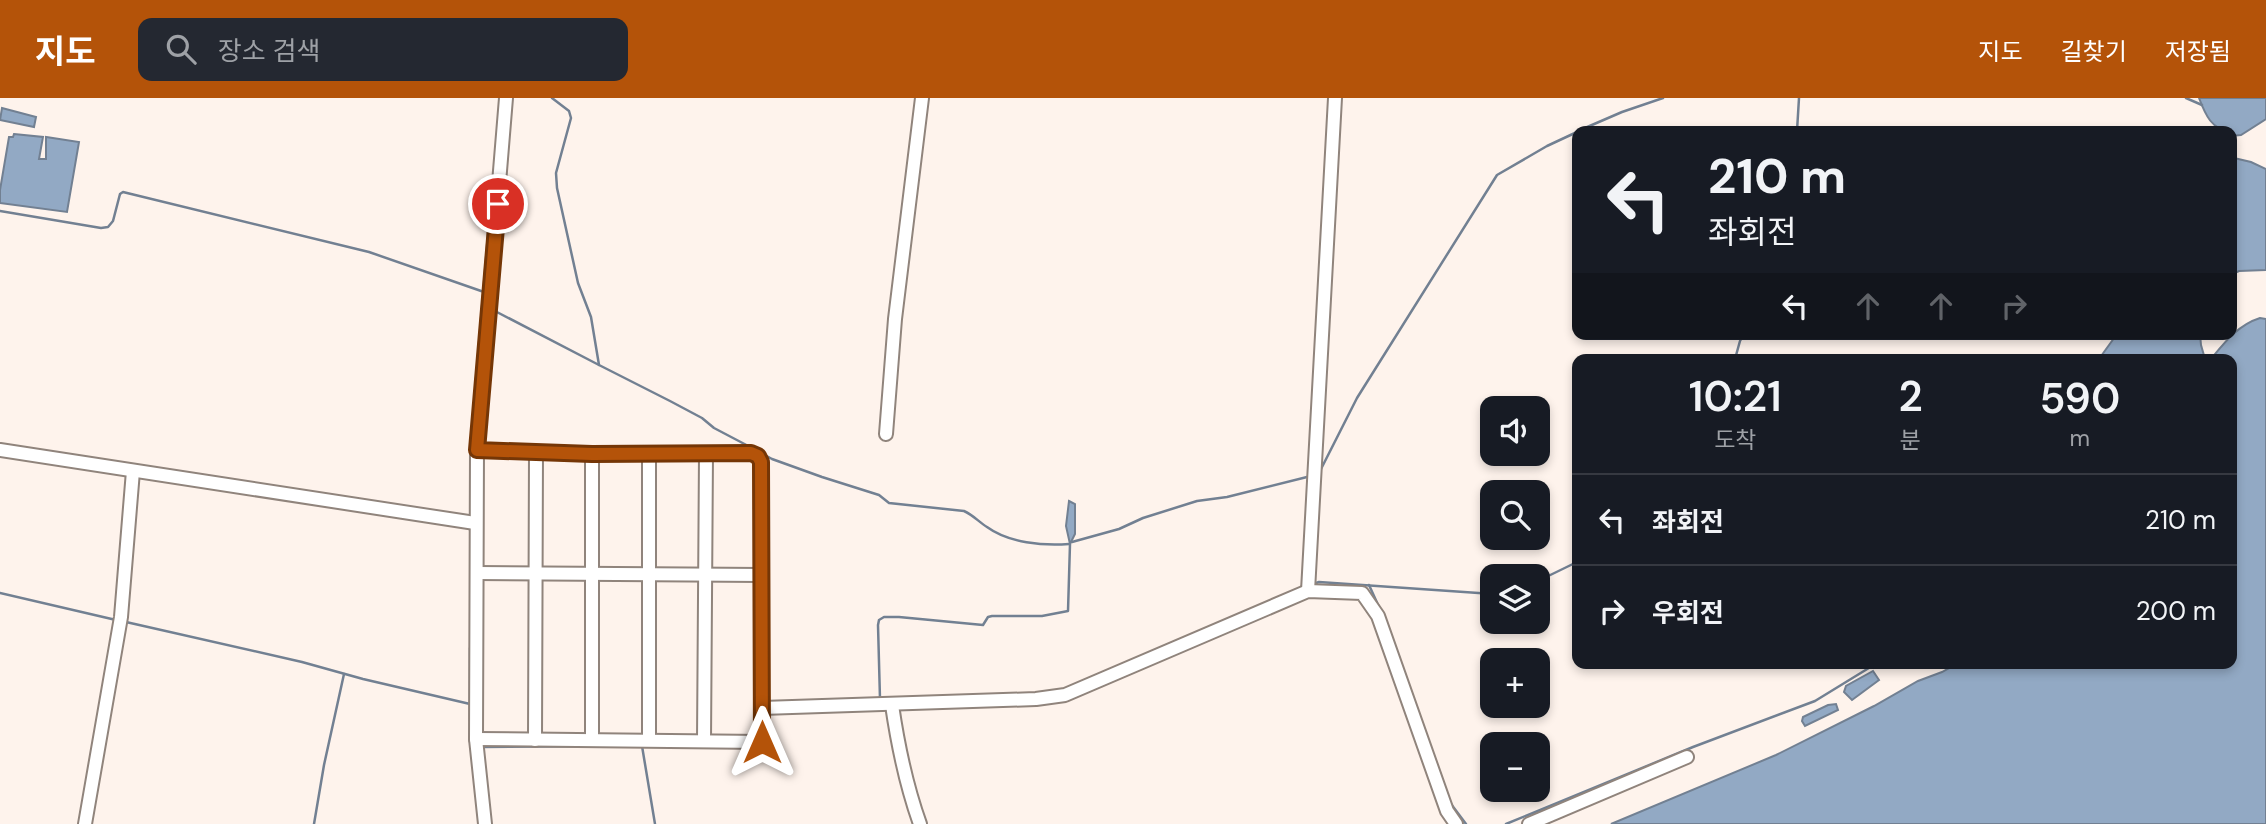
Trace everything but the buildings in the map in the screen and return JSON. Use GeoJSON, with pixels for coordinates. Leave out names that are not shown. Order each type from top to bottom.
{"type":"FeatureCollection","features":[{"type":"Feature","properties":{"kind":"street"},"geometry":{"type":"LineString","coordinates":[[485,824],[476,739],[477,450],[506,98]]}},
{"type":"Feature","properties":{"kind":"street"},"geometry":{"type":"LineString","coordinates":[[886,434],[895,319],[922,98]]}},
{"type":"Feature","properties":{"kind":"street"},"geometry":{"type":"LineString","coordinates":[[1308,591],[1335,98]]}},
{"type":"Feature","properties":{"kind":"street"},"geometry":{"type":"LineString","coordinates":[[0,450],[475,523]]}},
{"type":"Feature","properties":{"kind":"street"},"geometry":{"type":"LineString","coordinates":[[476,739],[762,742],[761,462],[758,456],[751,453],[592,454],[477,450]]}},
{"type":"Feature","properties":{"kind":"street"},"geometry":{"type":"LineString","coordinates":[[535,740],[536,452]]}},
{"type":"Feature","properties":{"kind":"street"},"geometry":{"type":"LineString","coordinates":[[649,453],[649,740]]}},
{"type":"Feature","properties":{"kind":"street"},"geometry":{"type":"LineString","coordinates":[[592,454],[592,739]]}},
{"type":"Feature","properties":{"kind":"street"},"geometry":{"type":"LineString","coordinates":[[704,741],[706,454]]}},
{"type":"Feature","properties":{"kind":"street"},"geometry":{"type":"LineString","coordinates":[[85,824],[121,617],[133,471]]}},
{"type":"Feature","properties":{"kind":"street"},"geometry":{"type":"LineString","coordinates":[[477,573],[762,575]]}},
{"type":"Feature","properties":{"kind":"street"},"geometry":{"type":"LineString","coordinates":[[762,708],[1036,699],[1065,695],[1308,591],[1362,593],[1378,615],[1447,811],[1456,824]]}},
{"type":"Feature","properties":{"kind":"street"},"geometry":{"type":"LineString","coordinates":[[892,705],[897,746],[920,824]]}},
{"type":"Feature","properties":{"kind":"street"},"geometry":{"type":"LineString","coordinates":[[1529,824],[1687,757]]}},
{"type":"Feature","properties":{"kind":"water"},"geometry":{"type":"Polygon","coordinates":[[[2199,98],[2266,98],[2266,119],[2241,135],[2237,135],[2237,126],[2214,125],[2199,98]]]}},
{"type":"Feature","properties":{"kind":"water"},"geometry":{"type":"Polygon","coordinates":[[[2,108],[36,117],[34,127],[0,120],[2,108]]]}},
{"type":"Feature","properties":{"kind":"water"},"geometry":{"type":"Polygon","coordinates":[[[14,134],[43,137],[39,159],[46,159],[46,137],[79,142],[67,212],[0,203],[9,137],[14,134]]]}},
{"type":"Feature","properties":{"kind":"water"},"geometry":{"type":"Polygon","coordinates":[[[2237,159],[2266,169],[2266,270],[2237,272],[2237,159]]]}},
{"type":"Feature","properties":{"kind":"water"},"geometry":{"type":"Polygon","coordinates":[[[2266,319],[2266,824],[1611,824],[1776,755],[1918,681],[1947,669],[2237,669],[2237,354],[2215,354],[2227,340],[2237,340],[2237,332],[2252,321],[2266,319]]]}},
{"type":"Feature","properties":{"kind":"water"},"geometry":{"type":"Polygon","coordinates":[[[2113,340],[2201,340],[2204,354],[2103,354],[2113,340]]]}},
{"type":"Feature","properties":{"kind":"water"},"geometry":{"type":"Polygon","coordinates":[[[1069,501],[1075,504],[1075,534],[1070,544],[1066,526],[1069,501]]]}},
{"type":"Feature","properties":{"kind":"water"},"geometry":{"type":"Polygon","coordinates":[[[1873,671],[1879,680],[1852,700],[1844,692],[1846,686],[1873,671]]]}},
{"type":"Feature","properties":{"kind":"water"},"geometry":{"type":"Polygon","coordinates":[[[1836,704],[1838,710],[1805,726],[1802,721],[1803,717],[1836,704]]]}},
{"type":"Feature","properties":{"kind":"waterway"},"geometry":{"type":"LineString","coordinates":[[552,98],[569,111],[571,118],[556,173],[557,188],[578,283],[591,317],[599,365],[702,418],[714,428],[754,449]]}},
{"type":"Feature","properties":{"kind":"waterway"},"geometry":{"type":"LineString","coordinates":[[1590,126],[1663,98]]}},
{"type":"Feature","properties":{"kind":"waterway"},"geometry":{"type":"LineString","coordinates":[[1797,126],[1799,98]]}},
{"type":"Feature","properties":{"kind":"waterway"},"geometry":{"type":"LineString","coordinates":[[2186,98],[2202,105]]}},
{"type":"Feature","properties":{"kind":"waterway"},"geometry":{"type":"LineString","coordinates":[[1320,471],[1357,398],[1497,175],[1572,134]]}},
{"type":"Feature","properties":{"kind":"waterway"},"geometry":{"type":"LineString","coordinates":[[0,211],[108,227],[113,221],[120,194],[123,192],[369,252],[484,292],[484,295]]}},
{"type":"Feature","properties":{"kind":"waterway"},"geometry":{"type":"LineString","coordinates":[[493,310],[599,365]]}},
{"type":"Feature","properties":{"kind":"waterway"},"geometry":{"type":"LineString","coordinates":[[1736,354],[1741,340]]}},
{"type":"Feature","properties":{"kind":"waterway"},"geometry":{"type":"LineString","coordinates":[[471,452],[471,466]]}},
{"type":"Feature","properties":{"kind":"waterway"},"geometry":{"type":"LineString","coordinates":[[763,454],[879,495],[889,503],[964,511],[1005,537],[1037,544],[1069,544]]}},
{"type":"Feature","properties":{"kind":"waterway"},"geometry":{"type":"LineString","coordinates":[[1072,542],[1119,529],[1143,518],[1197,501],[1227,497],[1311,476]]}},
{"type":"Feature","properties":{"kind":"waterway"},"geometry":{"type":"LineString","coordinates":[[880,699],[879,620],[884,617],[899,617],[983,625],[988,617],[992,616],[1042,616],[1068,611],[1070,544]]}},
{"type":"Feature","properties":{"kind":"waterway"},"geometry":{"type":"LineString","coordinates":[[1550,575],[1572,564]]}},
{"type":"Feature","properties":{"kind":"waterway"},"geometry":{"type":"LineString","coordinates":[[1313,584],[1319,582],[1480,593]]}},
{"type":"Feature","properties":{"kind":"waterway"},"geometry":{"type":"LineString","coordinates":[[1369,585],[1379,607]]}},
{"type":"Feature","properties":{"kind":"waterway"},"geometry":{"type":"LineString","coordinates":[[0,593],[116,620]]}},
{"type":"Feature","properties":{"kind":"waterway"},"geometry":{"type":"LineString","coordinates":[[126,622],[470,704]]}},
{"type":"Feature","properties":{"kind":"waterway"},"geometry":{"type":"LineString","coordinates":[[470,648],[470,721]]}},
{"type":"Feature","properties":{"kind":"waterway"},"geometry":{"type":"LineString","coordinates":[[1506,824],[1693,747],[1815,701],[1867,669]]}},
{"type":"Feature","properties":{"kind":"waterway"},"geometry":{"type":"LineString","coordinates":[[314,824],[344,674]]}},
{"type":"Feature","properties":{"kind":"waterway"},"geometry":{"type":"LineString","coordinates":[[765,747],[768,747],[769,711]]}},
{"type":"Feature","properties":{"kind":"waterway"},"geometry":{"type":"LineString","coordinates":[[483,747],[609,746]]}},
{"type":"Feature","properties":{"kind":"waterway"},"geometry":{"type":"LineString","coordinates":[[640,746],[655,824]]}},
{"type":"Feature","properties":{"kind":"waterway"},"geometry":{"type":"LineString","coordinates":[[1451,804],[1466,824]]}},
{"type":"Feature","properties":{"kind":"route"},"geometry":{"type":"LineString","coordinates":[[498,204],[477,450],[592,454],[751,453],[758,456],[761,462],[762,742]]}}]}
